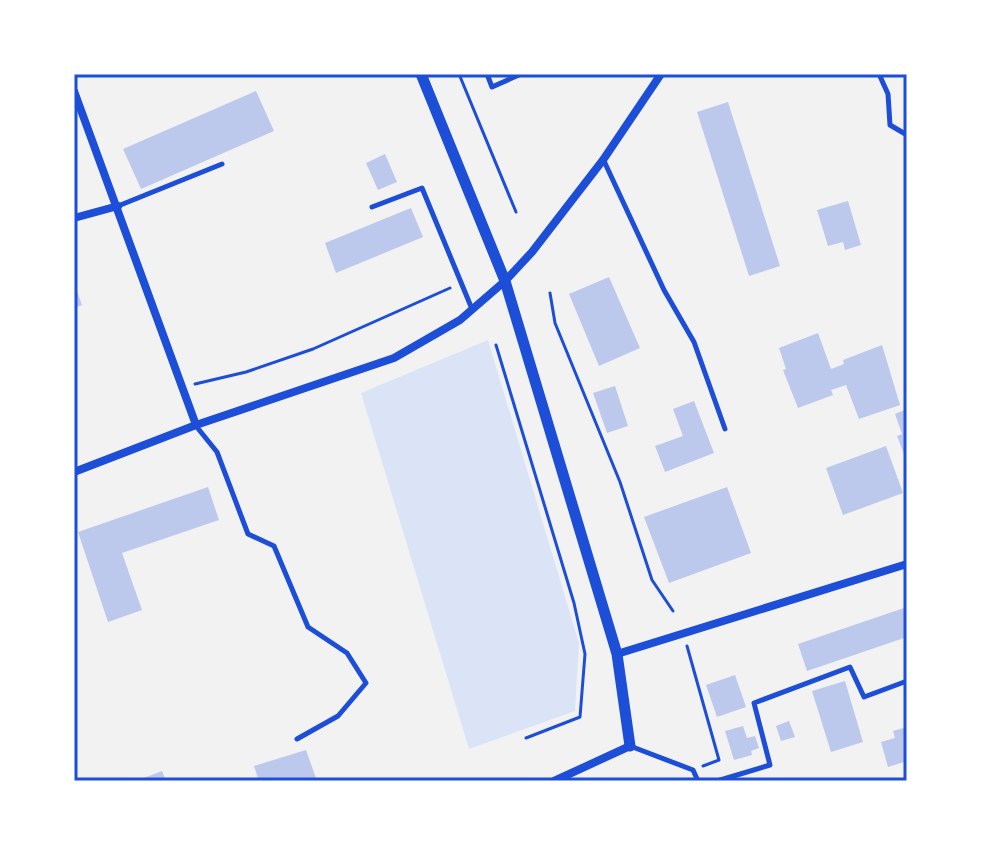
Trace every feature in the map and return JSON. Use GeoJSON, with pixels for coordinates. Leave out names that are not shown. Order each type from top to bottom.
{"type":"FeatureCollection","features":[{"type":"Feature","properties":{"kind":"street"},"geometry":{"type":"LineString","coordinates":[[421,74],[505,281],[617,654],[630,746],[554,781]]}},
{"type":"Feature","properties":{"kind":"street"},"geometry":{"type":"LineString","coordinates":[[74,472],[196,425],[394,358],[460,320],[505,281],[532,252],[603,160],[661,74]]}},
{"type":"Feature","properties":{"kind":"street"},"geometry":{"type":"LineString","coordinates":[[74,91],[196,425]]}},
{"type":"Feature","properties":{"kind":"street"},"geometry":{"type":"LineString","coordinates":[[74,218],[118,206]]}},
{"type":"Feature","properties":{"kind":"street"},"geometry":{"type":"LineString","coordinates":[[617,654],[907,564]]}},
{"type":"Feature","properties":{"kind":"lane"},"geometry":{"type":"LineString","coordinates":[[487,74],[492,87],[521,74]]}},
{"type":"Feature","properties":{"kind":"lane"},"geometry":{"type":"LineString","coordinates":[[879,74],[888,94],[890,125],[907,135]]}},
{"type":"Feature","properties":{"kind":"lane"},"geometry":{"type":"LineString","coordinates":[[603,160],[664,290],[694,342],[725,429]]}},
{"type":"Feature","properties":{"kind":"lane"},"geometry":{"type":"LineString","coordinates":[[118,206],[222,164]]}},
{"type":"Feature","properties":{"kind":"lane"},"geometry":{"type":"LineString","coordinates":[[372,207],[422,188],[472,309]]}},
{"type":"Feature","properties":{"kind":"lane"},"geometry":{"type":"LineString","coordinates":[[196,425],[217,452],[248,534],[274,546],[308,627],[347,653],[366,683],[338,716],[297,739]]}},
{"type":"Feature","properties":{"kind":"lane"},"geometry":{"type":"LineString","coordinates":[[717,781],[770,765],[754,703],[850,667],[864,697],[907,681]]}},
{"type":"Feature","properties":{"kind":"lane"},"geometry":{"type":"LineString","coordinates":[[630,746],[693,770],[698,781]]}},
{"type":"Feature","properties":{"kind":"path"},"geometry":{"type":"LineString","coordinates":[[459,74],[516,212]]}},
{"type":"Feature","properties":{"kind":"path"},"geometry":{"type":"LineString","coordinates":[[182,387],[246,372],[313,349],[461,283]]}},
{"type":"Feature","properties":{"kind":"path"},"geometry":{"type":"LineString","coordinates":[[550,293],[555,323],[620,482],[652,580],[673,611]]}},
{"type":"Feature","properties":{"kind":"path"},"geometry":{"type":"LineString","coordinates":[[496,345],[574,603],[585,654],[580,717],[526,738]]}},
{"type":"Feature","properties":{"kind":"path"},"geometry":{"type":"LineString","coordinates":[[687,646],[719,760],[693,770]]}},
{"type":"Feature","properties":{"kind":"shaded area"},"geometry":{"type":"Polygon","coordinates":[[[488,340],[579,643],[575,711],[469,749],[361,393],[488,340]]]}},
{"type":"Feature","properties":{"kind":"building"},"geometry":{"type":"Polygon","coordinates":[[[256,91],[274,131],[141,189],[123,149],[256,91]]]}},
{"type":"Feature","properties":{"kind":"building"},"geometry":{"type":"Polygon","coordinates":[[[728,102],[780,266],[749,276],[697,112],[728,102]]]}},
{"type":"Feature","properties":{"kind":"building"},"geometry":{"type":"Polygon","coordinates":[[[385,154],[397,182],[378,190],[366,163],[385,154]]]}},
{"type":"Feature","properties":{"kind":"building"},"geometry":{"type":"Polygon","coordinates":[[[848,201],[861,245],[845,250],[843,242],[828,246],[817,210],[848,201]]]}},
{"type":"Feature","properties":{"kind":"building"},"geometry":{"type":"Polygon","coordinates":[[[411,208],[423,237],[336,273],[325,243],[411,208]]]}},
{"type":"Feature","properties":{"kind":"building"},"geometry":{"type":"Polygon","coordinates":[[[609,277],[640,348],[599,366],[569,294],[609,277]]]}},
{"type":"Feature","properties":{"kind":"building"},"geometry":{"type":"Polygon","coordinates":[[[74,283],[82,305],[74,308],[74,283]]]}},
{"type":"Feature","properties":{"kind":"building"},"geometry":{"type":"Polygon","coordinates":[[[818,333],[831,369],[844,364],[843,360],[882,345],[900,405],[859,419],[846,385],[831,390],[833,395],[798,408],[783,370],[786,369],[779,348],[818,333]]]}},
{"type":"Feature","properties":{"kind":"building"},"geometry":{"type":"Polygon","coordinates":[[[615,386],[628,426],[607,433],[593,393],[615,386]]]}},
{"type":"Feature","properties":{"kind":"building"},"geometry":{"type":"Polygon","coordinates":[[[694,401],[714,453],[665,472],[655,446],[683,436],[673,409],[694,401]]]}},
{"type":"Feature","properties":{"kind":"building"},"geometry":{"type":"Polygon","coordinates":[[[907,409],[907,462],[897,436],[902,434],[895,414],[907,409]]]}},
{"type":"Feature","properties":{"kind":"building"},"geometry":{"type":"Polygon","coordinates":[[[886,446],[903,493],[843,515],[826,468],[886,446]]]}},
{"type":"Feature","properties":{"kind":"building"},"geometry":{"type":"Polygon","coordinates":[[[208,487],[219,520],[122,553],[142,610],[108,622],[78,532],[208,487]]]}},
{"type":"Feature","properties":{"kind":"building"},"geometry":{"type":"Polygon","coordinates":[[[727,487],[751,553],[669,583],[644,517],[727,487]]]}},
{"type":"Feature","properties":{"kind":"building"},"geometry":{"type":"Polygon","coordinates":[[[907,607],[907,637],[807,671],[798,644],[907,607]]]}},
{"type":"Feature","properties":{"kind":"building"},"geometry":{"type":"Polygon","coordinates":[[[735,675],[746,707],[717,717],[706,685],[735,675]]]}},
{"type":"Feature","properties":{"kind":"building"},"geometry":{"type":"Polygon","coordinates":[[[845,681],[863,742],[831,752],[812,691],[845,681]]]}},
{"type":"Feature","properties":{"kind":"building"},"geometry":{"type":"Polygon","coordinates":[[[789,721],[795,737],[781,741],[776,726],[789,721]]]}},
{"type":"Feature","properties":{"kind":"building"},"geometry":{"type":"Polygon","coordinates":[[[743,726],[747,738],[755,736],[759,748],[751,751],[752,755],[734,760],[725,731],[743,726]]]}},
{"type":"Feature","properties":{"kind":"building"},"geometry":{"type":"Polygon","coordinates":[[[907,727],[907,761],[888,767],[881,742],[895,738],[893,731],[907,727]]]}},
{"type":"Feature","properties":{"kind":"building"},"geometry":{"type":"Polygon","coordinates":[[[306,750],[317,781],[259,781],[254,766],[306,750]]]}},
{"type":"Feature","properties":{"kind":"building"},"geometry":{"type":"Polygon","coordinates":[[[162,771],[166,781],[136,781],[162,771]]]}}]}
